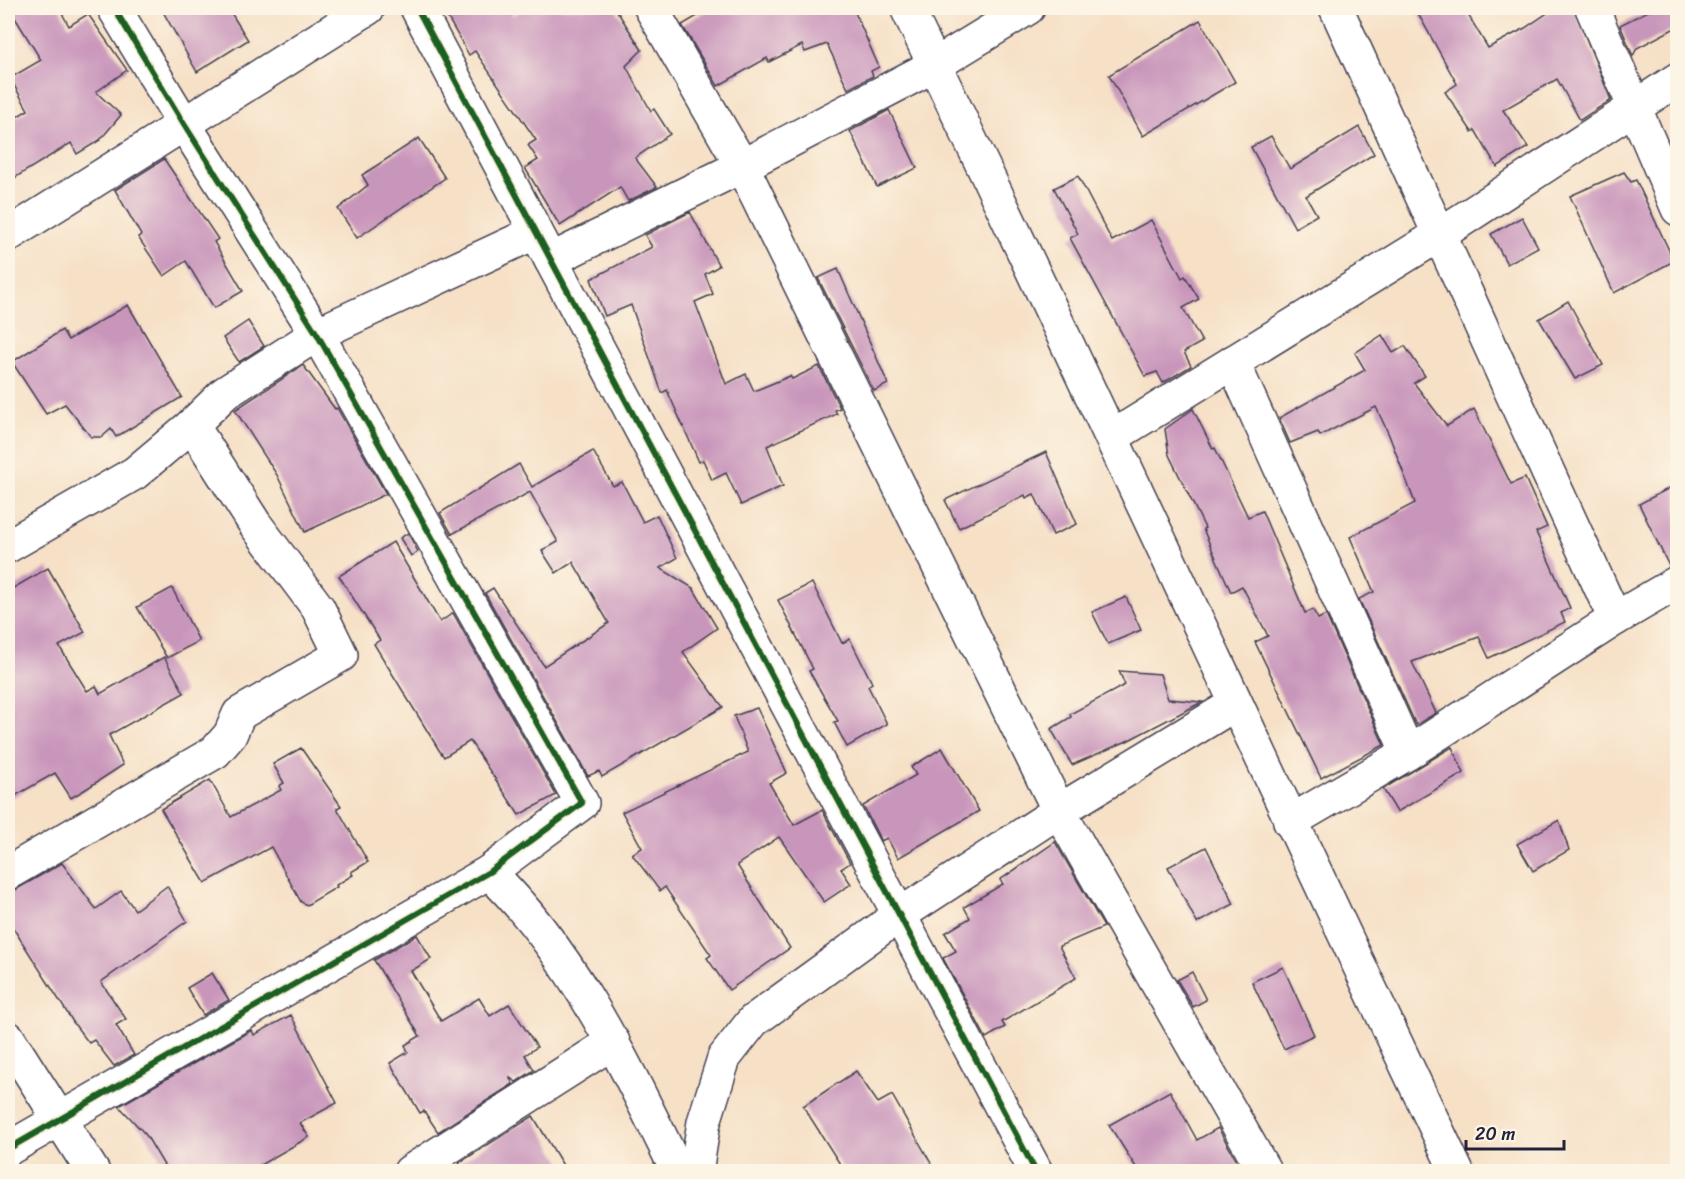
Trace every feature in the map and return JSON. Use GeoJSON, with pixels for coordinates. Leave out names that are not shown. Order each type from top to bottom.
{"type":"FeatureCollection","features":[{"type":"Feature","properties":{"kind":"street"},"geometry":{"type":"LineString","coordinates":[[8,1149],[489,872],[582,803],[317,333],[184,124],[114,8]]}},
{"type":"Feature","properties":{"kind":"street"},"geometry":{"type":"LineString","coordinates":[[8,235],[368,8]]}},
{"type":"Feature","properties":{"kind":"street"},"geometry":{"type":"LineString","coordinates":[[417,8],[1036,1172]]}},
{"type":"Feature","properties":{"kind":"street"},"geometry":{"type":"LineString","coordinates":[[651,8],[742,166],[1059,811],[1265,1172]]}},
{"type":"Feature","properties":{"kind":"street"},"geometry":{"type":"LineString","coordinates":[[907,8],[1112,437],[1290,822],[1456,1172]]}},
{"type":"Feature","properties":{"kind":"street"},"geometry":{"type":"LineString","coordinates":[[8,546],[135,473],[192,425],[225,393],[317,333],[544,246],[742,166],[935,65],[1028,8]]}},
{"type":"Feature","properties":{"kind":"street"},"geometry":{"type":"LineString","coordinates":[[1336,8],[1615,619]]}},
{"type":"Feature","properties":{"kind":"street"},"geometry":{"type":"LineString","coordinates":[[1592,8],[1677,209]]}},
{"type":"Feature","properties":{"kind":"street"},"geometry":{"type":"LineString","coordinates":[[1112,437],[1439,235],[1677,80]]}},
{"type":"Feature","properties":{"kind":"street"},"geometry":{"type":"LineString","coordinates":[[1233,362],[1408,753]]}},
{"type":"Feature","properties":{"kind":"street"},"geometry":{"type":"LineString","coordinates":[[8,873],[215,752],[230,735],[239,714],[341,655],[318,608],[255,524],[192,425]]}},
{"type":"Feature","properties":{"kind":"street"},"geometry":{"type":"LineString","coordinates":[[1290,822],[1408,753],[1615,619],[1677,582]]}},
{"type":"Feature","properties":{"kind":"street"},"geometry":{"type":"LineString","coordinates":[[696,1172],[704,1122],[724,1058],[753,1021],[898,916],[1059,811],[1235,704]]}},
{"type":"Feature","properties":{"kind":"street"},"geometry":{"type":"LineString","coordinates":[[489,872],[517,900],[553,944],[613,1042],[678,1172]]}},
{"type":"Feature","properties":{"kind":"street"},"geometry":{"type":"LineString","coordinates":[[8,1038],[93,1172]]}},
{"type":"Feature","properties":{"kind":"street"},"geometry":{"type":"LineString","coordinates":[[410,1172],[613,1042]]}},
{"type":"Feature","properties":{"kind":"building"},"geometry":{"type":"Polygon","coordinates":[[[9,8],[59,8],[69,26],[88,14],[127,70],[96,92],[121,115],[100,140],[77,154],[71,143],[8,182],[8,122],[28,110],[10,78],[41,60],[9,8]]]}},
{"type":"Feature","properties":{"kind":"building"},"geometry":{"type":"Polygon","coordinates":[[[161,8],[228,8],[248,40],[197,72],[161,8]]]}},
{"type":"Feature","properties":{"kind":"building"},"geometry":{"type":"Polygon","coordinates":[[[466,8],[508,8],[512,15],[526,8],[615,8],[642,50],[626,66],[651,111],[654,109],[670,134],[635,158],[657,187],[628,201],[620,187],[560,226],[525,168],[538,160],[528,145],[536,140],[475,51],[469,55],[448,18],[466,8]]]}},
{"type":"Feature","properties":{"kind":"building"},"geometry":{"type":"Polygon","coordinates":[[[711,8],[853,8],[879,67],[871,71],[873,76],[848,89],[827,44],[805,52],[802,45],[769,62],[767,58],[718,86],[682,25],[711,8]]]}},
{"type":"Feature","properties":{"kind":"building"},"geometry":{"type":"Polygon","coordinates":[[[1415,8],[1464,8],[1488,48],[1555,8],[1574,8],[1611,100],[1580,120],[1557,79],[1503,110],[1528,147],[1497,167],[1475,130],[1472,132],[1445,92],[1457,84],[1415,8]]]}},
{"type":"Feature","properties":{"kind":"building"},"geometry":{"type":"Polygon","coordinates":[[[1654,8],[1677,8],[1677,27],[1637,48],[1633,56],[1620,25],[1654,8]]]}},
{"type":"Feature","properties":{"kind":"building"},"geometry":{"type":"Polygon","coordinates":[[[1200,20],[1235,82],[1143,136],[1109,75],[1200,20]]]}},
{"type":"Feature","properties":{"kind":"building"},"geometry":{"type":"Polygon","coordinates":[[[889,110],[917,168],[877,187],[850,131],[889,110]]]}},
{"type":"Feature","properties":{"kind":"building"},"geometry":{"type":"Polygon","coordinates":[[[1359,127],[1374,154],[1306,196],[1317,215],[1295,228],[1251,147],[1271,136],[1290,169],[1359,127]]]}},
{"type":"Feature","properties":{"kind":"building"},"geometry":{"type":"Polygon","coordinates":[[[419,138],[445,178],[357,238],[338,209],[368,185],[362,175],[419,138]]]}},
{"type":"Feature","properties":{"kind":"building"},"geometry":{"type":"Polygon","coordinates":[[[164,159],[218,239],[214,242],[243,291],[214,308],[186,261],[164,276],[138,237],[141,235],[115,190],[164,159]]]}},
{"type":"Feature","properties":{"kind":"building"},"geometry":{"type":"Polygon","coordinates":[[[1624,172],[1631,182],[1636,180],[1674,261],[1614,293],[1570,196],[1624,172]]]}},
{"type":"Feature","properties":{"kind":"building"},"geometry":{"type":"Polygon","coordinates":[[[1078,176],[1112,241],[1151,220],[1182,278],[1185,276],[1199,299],[1183,308],[1202,342],[1184,352],[1191,366],[1163,383],[1157,372],[1145,376],[1070,238],[1078,234],[1054,188],[1078,176]]]}},
{"type":"Feature","properties":{"kind":"building"},"geometry":{"type":"Polygon","coordinates":[[[690,212],[719,266],[705,274],[713,294],[695,302],[726,384],[746,374],[754,391],[790,376],[792,379],[819,366],[840,408],[835,410],[837,414],[767,446],[783,486],[741,505],[726,473],[712,480],[703,460],[699,462],[667,390],[662,393],[631,305],[605,316],[591,279],[652,247],[645,235],[690,212]]]}},
{"type":"Feature","properties":{"kind":"building"},"geometry":{"type":"Polygon","coordinates":[[[1522,217],[1538,247],[1507,264],[1491,234],[1522,217]]]}},
{"type":"Feature","properties":{"kind":"building"},"geometry":{"type":"Polygon","coordinates":[[[838,269],[888,384],[874,391],[818,278],[838,269]]]}},
{"type":"Feature","properties":{"kind":"building"},"geometry":{"type":"Polygon","coordinates":[[[1568,301],[1603,365],[1575,379],[1539,319],[1568,301]]]}},
{"type":"Feature","properties":{"kind":"building"},"geometry":{"type":"Polygon","coordinates":[[[128,305],[182,397],[116,437],[111,429],[102,437],[91,437],[65,404],[46,414],[12,362],[62,330],[68,340],[128,305]]]}},
{"type":"Feature","properties":{"kind":"building"},"geometry":{"type":"Polygon","coordinates":[[[248,321],[264,346],[239,362],[223,338],[248,321]]]}},
{"type":"Feature","properties":{"kind":"building"},"geometry":{"type":"Polygon","coordinates":[[[1382,335],[1393,353],[1405,346],[1425,376],[1414,383],[1447,426],[1474,409],[1511,484],[1525,478],[1547,527],[1536,532],[1570,608],[1561,613],[1565,622],[1489,658],[1479,637],[1412,662],[1436,713],[1416,725],[1359,599],[1374,592],[1350,537],[1415,503],[1389,435],[1376,407],[1320,436],[1318,432],[1290,443],[1279,418],[1365,370],[1355,353],[1382,335]]]}},
{"type":"Feature","properties":{"kind":"building"},"geometry":{"type":"Polygon","coordinates":[[[303,365],[335,409],[337,408],[386,494],[305,532],[277,475],[235,410],[303,365]]]}},
{"type":"Feature","properties":{"kind":"building"},"geometry":{"type":"Polygon","coordinates":[[[1193,409],[1213,449],[1215,448],[1248,517],[1262,511],[1305,613],[1313,610],[1318,619],[1326,615],[1384,745],[1321,778],[1255,642],[1268,636],[1242,586],[1231,592],[1203,529],[1205,528],[1169,455],[1165,429],[1193,409]]]}},
{"type":"Feature","properties":{"kind":"building"},"geometry":{"type":"Polygon","coordinates":[[[593,451],[613,486],[622,482],[643,522],[657,515],[677,558],[660,568],[693,588],[717,628],[683,652],[723,707],[602,777],[599,771],[588,776],[485,593],[493,588],[544,666],[609,623],[573,562],[556,573],[542,551],[558,542],[530,492],[452,534],[440,513],[519,464],[532,487],[593,451]]]}},
{"type":"Feature","properties":{"kind":"building"},"geometry":{"type":"Polygon","coordinates":[[[1046,452],[1077,524],[1053,535],[1034,494],[1026,498],[1025,495],[959,528],[945,500],[1046,452]]]}},
{"type":"Feature","properties":{"kind":"building"},"geometry":{"type":"Polygon","coordinates":[[[1677,484],[1677,563],[1669,566],[1639,504],[1677,484]]]}},
{"type":"Feature","properties":{"kind":"building"},"geometry":{"type":"Polygon","coordinates":[[[408,533],[418,552],[411,556],[400,538],[408,533]]]}},
{"type":"Feature","properties":{"kind":"building"},"geometry":{"type":"Polygon","coordinates":[[[393,542],[440,622],[453,613],[556,795],[519,815],[470,741],[444,757],[439,750],[374,644],[380,640],[339,576],[393,542]]]}},
{"type":"Feature","properties":{"kind":"building"},"geometry":{"type":"Polygon","coordinates":[[[48,568],[85,632],[59,646],[87,691],[96,686],[100,694],[164,657],[184,693],[109,735],[123,765],[86,789],[71,798],[55,773],[8,800],[8,591],[48,568]]]}},
{"type":"Feature","properties":{"kind":"building"},"geometry":{"type":"Polygon","coordinates":[[[812,583],[842,643],[850,639],[872,683],[868,686],[887,724],[847,747],[834,722],[838,721],[809,671],[813,669],[778,600],[812,583]]]}},
{"type":"Feature","properties":{"kind":"building"},"geometry":{"type":"Polygon","coordinates":[[[172,588],[199,641],[167,658],[137,607],[172,588]]]}},
{"type":"Feature","properties":{"kind":"building"},"geometry":{"type":"Polygon","coordinates":[[[1126,597],[1141,630],[1108,644],[1092,612],[1126,597]]]}},
{"type":"Feature","properties":{"kind":"building"},"geometry":{"type":"Polygon","coordinates":[[[1119,671],[1160,674],[1168,699],[1202,702],[1127,741],[1072,765],[1051,729],[1071,717],[1070,714],[1125,685],[1119,671]]]}},
{"type":"Feature","properties":{"kind":"building"},"geometry":{"type":"Polygon","coordinates":[[[757,708],[787,773],[769,783],[794,825],[822,810],[850,863],[841,869],[851,884],[824,902],[779,837],[737,865],[790,948],[729,990],[707,958],[711,955],[665,887],[660,891],[632,854],[642,848],[622,812],[748,752],[734,716],[757,708]]]}},
{"type":"Feature","properties":{"kind":"building"},"geometry":{"type":"Polygon","coordinates":[[[1452,747],[1464,773],[1397,812],[1383,789],[1452,747]]]}},
{"type":"Feature","properties":{"kind":"building"},"geometry":{"type":"Polygon","coordinates":[[[301,748],[341,806],[337,808],[368,862],[351,872],[353,875],[336,885],[337,887],[307,905],[301,902],[271,847],[205,883],[161,809],[210,780],[231,817],[281,790],[279,786],[284,783],[273,764],[301,748]]]}},
{"type":"Feature","properties":{"kind":"building"},"geometry":{"type":"Polygon","coordinates":[[[942,748],[979,811],[898,858],[887,838],[881,841],[863,806],[916,775],[911,767],[942,748]]]}},
{"type":"Feature","properties":{"kind":"building"},"geometry":{"type":"Polygon","coordinates":[[[1559,820],[1569,850],[1533,871],[1517,844],[1559,820]]]}},
{"type":"Feature","properties":{"kind":"building"},"geometry":{"type":"Polygon","coordinates":[[[1055,842],[1104,927],[1059,946],[1076,978],[1002,1022],[1005,1027],[986,1038],[943,958],[956,951],[945,933],[970,918],[964,907],[1003,884],[1000,880],[1055,842]]]}},
{"type":"Feature","properties":{"kind":"building"},"geometry":{"type":"Polygon","coordinates":[[[1206,847],[1234,904],[1197,923],[1168,867],[1206,847]]]}},
{"type":"Feature","properties":{"kind":"building"},"geometry":{"type":"Polygon","coordinates":[[[62,863],[96,909],[121,891],[135,910],[167,886],[187,921],[101,982],[126,1019],[116,1025],[134,1055],[114,1066],[94,1040],[89,1043],[75,1025],[8,920],[8,892],[62,863]]]}},
{"type":"Feature","properties":{"kind":"building"},"geometry":{"type":"Polygon","coordinates":[[[417,935],[431,959],[411,971],[441,1021],[479,998],[490,1016],[509,1004],[537,1047],[525,1055],[534,1070],[516,1082],[509,1077],[513,1084],[438,1132],[424,1111],[420,1113],[390,1063],[408,1052],[405,1045],[420,1036],[374,960],[417,935]]]}},
{"type":"Feature","properties":{"kind":"building"},"geometry":{"type":"Polygon","coordinates":[[[1283,967],[1314,1035],[1284,1049],[1252,982],[1283,967]]]}},
{"type":"Feature","properties":{"kind":"building"},"geometry":{"type":"Polygon","coordinates":[[[1192,972],[1206,1000],[1193,1007],[1177,980],[1192,972]]]}},
{"type":"Feature","properties":{"kind":"building"},"geometry":{"type":"Polygon","coordinates":[[[212,973],[229,1000],[203,1015],[187,988],[212,973]]]}},
{"type":"Feature","properties":{"kind":"building"},"geometry":{"type":"Polygon","coordinates":[[[291,1015],[337,1103],[300,1123],[309,1137],[248,1172],[168,1172],[146,1135],[119,1106],[252,1030],[254,1035],[291,1015]]]}},
{"type":"Feature","properties":{"kind":"building"},"geometry":{"type":"Polygon","coordinates":[[[856,1071],[878,1103],[892,1095],[936,1172],[845,1172],[803,1106],[856,1071]]]}},
{"type":"Feature","properties":{"kind":"building"},"geometry":{"type":"Polygon","coordinates":[[[1170,1091],[1197,1140],[1218,1128],[1243,1172],[1139,1172],[1109,1125],[1170,1091]]]}},
{"type":"Feature","properties":{"kind":"building"},"geometry":{"type":"Polygon","coordinates":[[[533,1116],[567,1172],[465,1172],[459,1163],[533,1116]]]}},
{"type":"Feature","properties":{"kind":"cycle path"},"geometry":{"type":"LineString","coordinates":[[8,1149],[489,872],[582,803],[317,334],[184,124],[114,8]]}},
{"type":"Feature","properties":{"kind":"cycle path"},"geometry":{"type":"LineString","coordinates":[[417,8],[1036,1172]]}}]}
